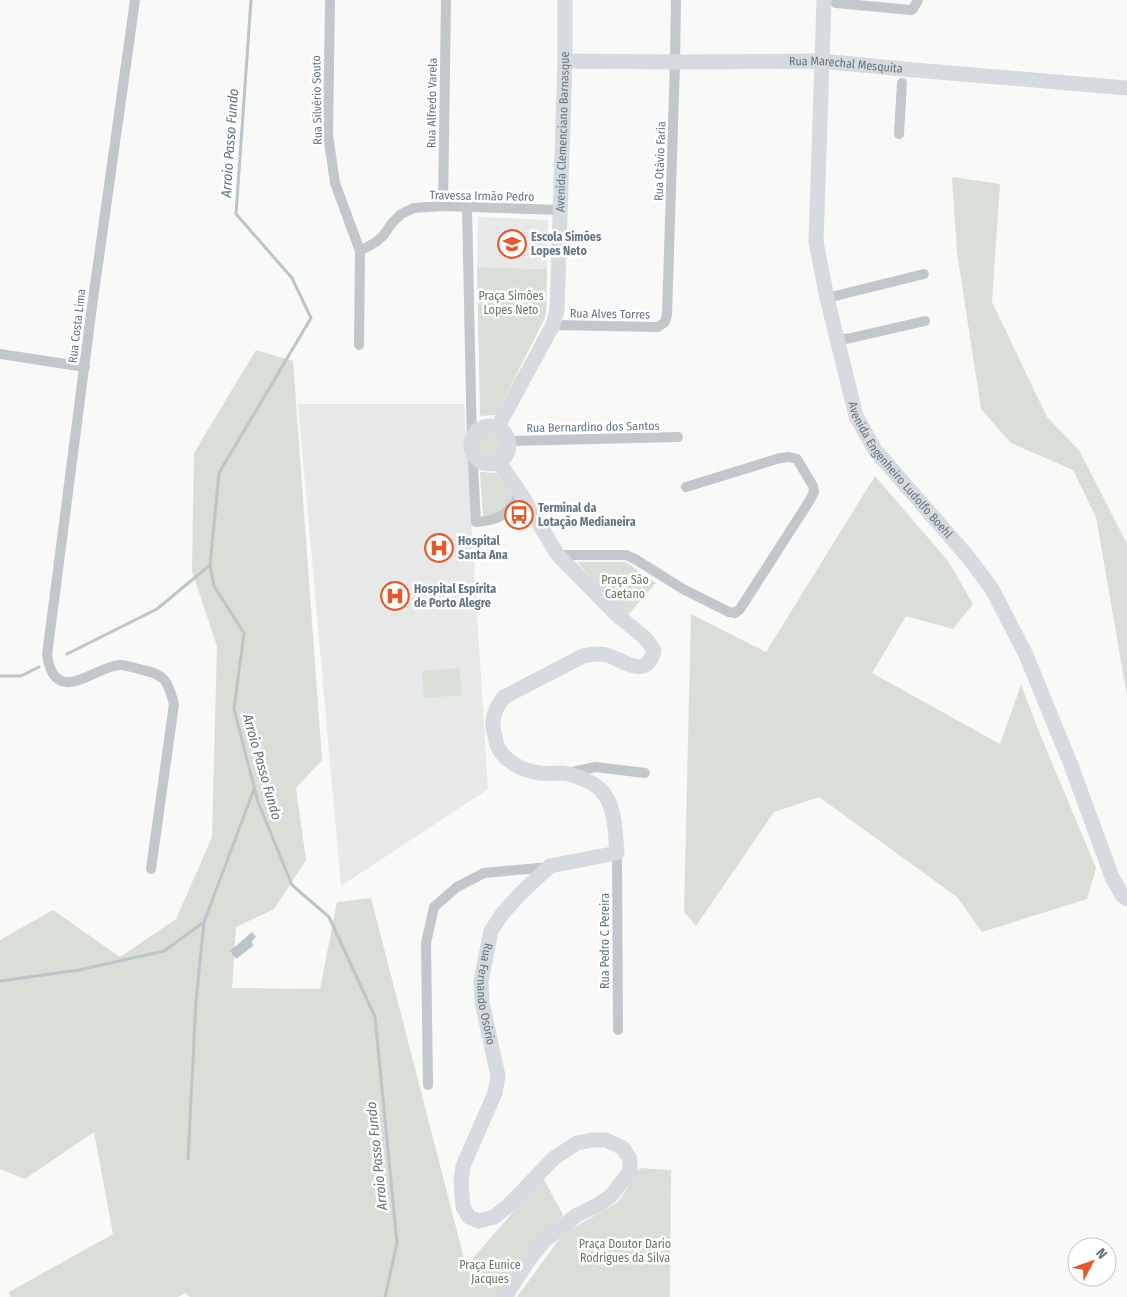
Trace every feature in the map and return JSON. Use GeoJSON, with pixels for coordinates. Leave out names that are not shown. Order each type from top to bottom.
{"type":"FeatureCollection","features":[{"type":"Feature","properties":{"kind":"street","name":"Rua Costa Lima"},"geometry":{"type":"LineString","coordinates":[[135,0],[47,655],[51,670],[57,678],[67,683],[79,680],[105,668],[120,665],[156,673],[168,684],[174,704],[151,869]]}},
{"type":"Feature","properties":{"kind":"street","name":"Rua Silvério Souto"},"geometry":{"type":"LineString","coordinates":[[330,0],[328,135],[335,183],[360,252],[359,345]]}},
{"type":"Feature","properties":{"kind":"street","name":"Rua Alfredo Varela"},"geometry":{"type":"LineString","coordinates":[[443,206],[446,0]]}},
{"type":"Feature","properties":{"kind":"street","name":"Avenida Clemenciano Barnasque"},"geometry":{"type":"LineString","coordinates":[[497,428],[553,325],[557,310],[565,61],[565,0]]}},
{"type":"Feature","properties":{"kind":"street","name":"Rua Otávio Faria"},"geometry":{"type":"LineString","coordinates":[[665,322],[667,315],[676,0]]}},
{"type":"Feature","properties":{"kind":"street"},"geometry":{"type":"LineString","coordinates":[[830,1],[911,10],[918,0]]}},
{"type":"Feature","properties":{"kind":"street","name":"Avenida Engenheiro Ludolfo Boehl"},"geometry":{"type":"LineString","coordinates":[[830,1],[821,61],[816,242],[827,298],[856,416],[875,450],[968,557],[992,589],[1026,655],[1112,877],[1127,900]]}},
{"type":"Feature","properties":{"kind":"street","name":"Rua Marechal Mesquita"},"geometry":{"type":"LineString","coordinates":[[565,61],[821,61],[1127,88]]}},
{"type":"Feature","properties":{"kind":"street"},"geometry":{"type":"LineString","coordinates":[[899,134],[902,83]]}},
{"type":"Feature","properties":{"kind":"street"},"geometry":{"type":"LineString","coordinates":[[467,206],[472,446],[476,522],[490,522],[502,516],[512,508],[521,494]]}},
{"type":"Feature","properties":{"kind":"street","name":"Travessa Irmão Pedro"},"geometry":{"type":"LineString","coordinates":[[360,252],[383,236],[392,222],[401,214],[414,208],[467,206],[560,210]]}},
{"type":"Feature","properties":{"kind":"street"},"geometry":{"type":"LineString","coordinates":[[827,298],[924,274]]}},
{"type":"Feature","properties":{"kind":"street"},"geometry":{"type":"LineString","coordinates":[[837,340],[925,321]]}},
{"type":"Feature","properties":{"kind":"street","name":"Rua Alves Torres"},"geometry":{"type":"LineString","coordinates":[[553,325],[658,327],[665,322]]}},
{"type":"Feature","properties":{"kind":"street"},"geometry":{"type":"LineString","coordinates":[[0,354],[85,367]]}},
{"type":"Feature","properties":{"kind":"street"},"geometry":{"type":"LineString","coordinates":[[485,427],[497,428],[506,435],[509,441],[507,454],[499,462],[493,464],[481,462],[476,458],[472,440],[479,430],[485,427]]}},
{"type":"Feature","properties":{"kind":"street","name":"Rua Bernardino dos Santos"},"geometry":{"type":"LineString","coordinates":[[509,441],[678,437]]}},
{"type":"Feature","properties":{"kind":"street"},"geometry":{"type":"LineString","coordinates":[[558,555],[626,555],[683,588],[729,612],[735,613],[740,609],[810,500],[814,492],[813,486],[796,458],[789,456],[686,487]]}},
{"type":"Feature","properties":{"kind":"street"},"geometry":{"type":"LineString","coordinates":[[499,462],[558,555],[617,615],[644,637],[654,652],[652,658],[642,667],[636,667],[606,655],[595,653],[583,656],[504,697],[493,715],[492,726],[498,748],[508,760],[521,768],[538,773],[565,773],[595,766],[645,773]]}},
{"type":"Feature","properties":{"kind":"street"},"geometry":{"type":"LineString","coordinates":[[428,1085],[426,943],[434,907],[457,887],[484,873],[550,866],[617,853],[610,806],[600,790],[585,780],[565,773]]}},
{"type":"Feature","properties":{"kind":"street","name":"Rua Pedro C Pereira"},"geometry":{"type":"LineString","coordinates":[[617,853],[618,1030]]}},
{"type":"Feature","properties":{"kind":"street","name":"Rua Fernando Osório"},"geometry":{"type":"LineString","coordinates":[[505,1297],[526,1264],[544,1241],[577,1215],[611,1196],[630,1171],[630,1159],[623,1148],[606,1140],[577,1143],[554,1158],[508,1206],[494,1217],[479,1221],[469,1217],[463,1207],[461,1181],[463,1166],[495,1093],[498,1076],[482,1002],[481,981],[492,931],[502,914],[550,866]]}},
{"type":"Feature","properties":{"kind":"shaded area","name":"Escola Simões Lopes Neto"},"geometry":{"type":"Polygon","coordinates":[[[478,217],[548,220],[547,269],[477,267],[478,217]]]}},
{"type":"Feature","properties":{"kind":"shaded area","name":"Hospital Espírita de Porto Alegre"},"geometry":{"type":"Polygon","coordinates":[[[298,404],[464,404],[488,789],[341,886],[298,404]]]}},
{"type":"Feature","properties":{"kind":"shaded area"},"geometry":{"type":"Polygon","coordinates":[[[252,932],[256,937],[252,941],[253,946],[236,959],[230,951],[252,932]]]}},
{"type":"Feature","properties":{"kind":"green space"},"geometry":{"type":"Polygon","coordinates":[[[952,177],[1000,184],[992,302],[1047,417],[1079,450],[1127,544],[1127,696],[1096,517],[1073,470],[1011,443],[981,409],[957,252],[952,177]]]}},
{"type":"Feature","properties":{"kind":"green space","name":"Praça Simões Lopes Neto"},"geometry":{"type":"Polygon","coordinates":[[[477,267],[547,269],[546,316],[496,415],[480,416],[477,267]]]}},
{"type":"Feature","properties":{"kind":"green space","name":"Praça Eunice Jacques"},"geometry":{"type":"Polygon","coordinates":[[[256,350],[293,361],[322,760],[296,788],[306,860],[274,909],[236,927],[232,988],[320,989],[337,902],[371,898],[466,1266],[543,1178],[563,1215],[500,1292],[498,1297],[190,1297],[185,1293],[178,1297],[10,1297],[9,1292],[113,1234],[94,1132],[25,1179],[0,1169],[0,940],[53,910],[120,957],[176,919],[212,837],[217,646],[192,571],[194,453],[256,350]]]}},
{"type":"Feature","properties":{"kind":"green space"},"geometry":{"type":"Polygon","coordinates":[[[490,430],[496,431],[504,439],[504,451],[496,459],[490,460],[484,459],[476,451],[475,445],[476,439],[484,431],[490,430]]]}},
{"type":"Feature","properties":{"kind":"green space"},"geometry":{"type":"Polygon","coordinates":[[[480,472],[498,473],[514,495],[502,511],[483,517],[480,472]]]}},
{"type":"Feature","properties":{"kind":"green space"},"geometry":{"type":"Polygon","coordinates":[[[875,476],[948,561],[973,604],[953,629],[906,616],[872,673],[1000,744],[1021,685],[1096,868],[1087,899],[982,932],[957,897],[819,797],[774,812],[696,926],[684,912],[691,614],[766,652],[875,476]]]}},
{"type":"Feature","properties":{"kind":"green space","name":"Praça São Caetano"},"geometry":{"type":"Polygon","coordinates":[[[577,562],[626,562],[656,583],[626,617],[577,562]]]}},
{"type":"Feature","properties":{"kind":"green space"},"geometry":{"type":"Polygon","coordinates":[[[459,668],[462,695],[424,698],[422,671],[459,668]]]}},
{"type":"Feature","properties":{"kind":"green space","name":"Praça Doutor Dario Rodrigues da Silva"},"geometry":{"type":"Polygon","coordinates":[[[640,1168],[671,1170],[670,1297],[517,1297],[563,1234],[618,1202],[640,1168]]]}},
{"type":"Feature","properties":{"kind":"waterway","name":"Arroio Passo Fundo"},"geometry":{"type":"LineString","coordinates":[[251,0],[236,214],[292,278],[311,318],[219,473],[210,565],[214,586],[244,633],[234,709],[258,802],[292,885],[329,917],[375,1017],[397,1243],[385,1297]]}},
{"type":"Feature","properties":{"kind":"waterway"},"geometry":{"type":"LineString","coordinates":[[67,654],[157,609],[210,565]]}},
{"type":"Feature","properties":{"kind":"waterway"},"geometry":{"type":"LineString","coordinates":[[0,676],[21,676],[39,667]]}},
{"type":"Feature","properties":{"kind":"waterway"},"geometry":{"type":"LineString","coordinates":[[188,1159],[196,1001],[204,922],[254,789]]}},
{"type":"Feature","properties":{"kind":"waterway"},"geometry":{"type":"LineString","coordinates":[[0,981],[79,970],[164,951],[204,922]]}},
{"type":"Feature","properties":{"kind":"place","name":"Escola Simões Lopes Neto"},"geometry":{"type":"Point","coordinates":[512,244]}},
{"type":"Feature","properties":{"kind":"place","name":"Terminal da Lotação Medianeira"},"geometry":{"type":"Point","coordinates":[519,515]}},
{"type":"Feature","properties":{"kind":"place","name":"Hospital Santa Ana"},"geometry":{"type":"Point","coordinates":[439,548]}},
{"type":"Feature","properties":{"kind":"place","name":"Hospital Espírita de Porto Alegre"},"geometry":{"type":"Point","coordinates":[395,596]}}]}
